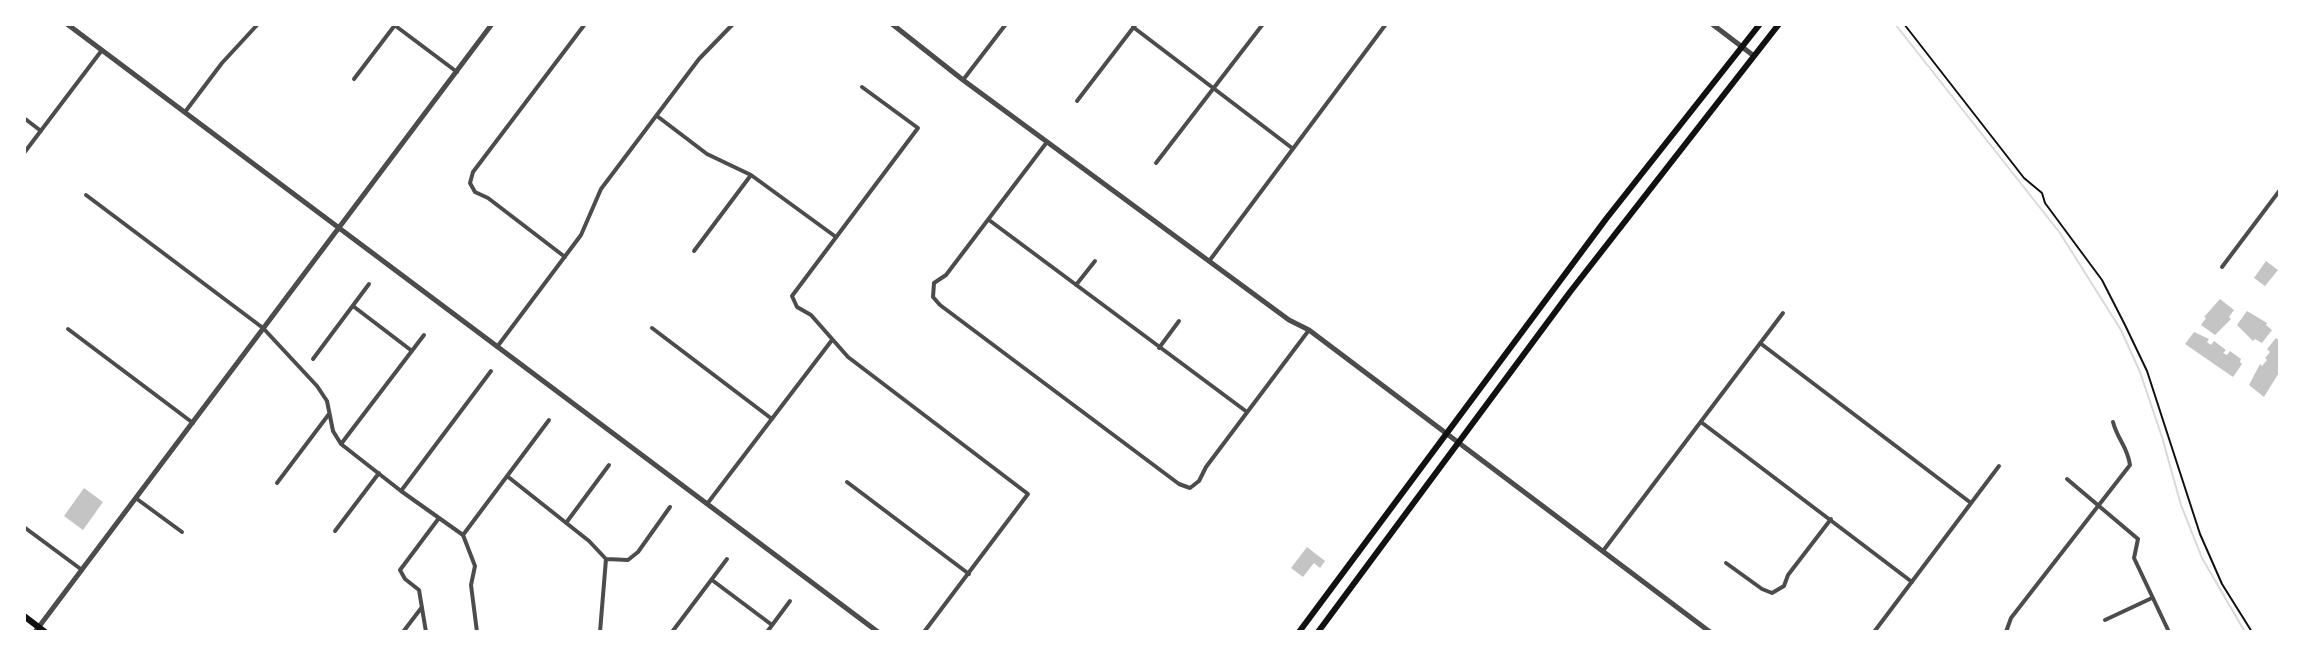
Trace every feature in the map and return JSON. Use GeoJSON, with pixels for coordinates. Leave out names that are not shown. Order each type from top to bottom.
{"type":"FeatureCollection","features":[{"type":"Feature","properties":{"kind":"main road"},"geometry":{"type":"LineString","coordinates":[[1299,632],[1613,209],[1760,24]]}},
{"type":"Feature","properties":{"kind":"main road"},"geometry":{"type":"LineString","coordinates":[[1318,632],[1570,292],[1779,24]]}},
{"type":"Feature","properties":{"kind":"main road"},"geometry":{"type":"LineString","coordinates":[[24,616],[40,630]]}},
{"type":"Feature","properties":{"kind":"street"},"geometry":{"type":"LineString","coordinates":[[67,24],[878,632]]}},
{"type":"Feature","properties":{"kind":"street"},"geometry":{"type":"LineString","coordinates":[[185,112],[222,63],[258,24]]}},
{"type":"Feature","properties":{"kind":"street"},"geometry":{"type":"LineString","coordinates":[[40,630],[492,24]]}},
{"type":"Feature","properties":{"kind":"street"},"geometry":{"type":"LineString","coordinates":[[565,257],[488,198],[475,192],[470,183],[473,172],[585,24]]}},
{"type":"Feature","properties":{"kind":"street"},"geometry":{"type":"LineString","coordinates":[[497,347],[581,235],[601,189],[699,59],[733,24]]}},
{"type":"Feature","properties":{"kind":"street"},"geometry":{"type":"LineString","coordinates":[[892,24],[963,80],[1289,320],[1309,330],[1710,632]]}},
{"type":"Feature","properties":{"kind":"street"},"geometry":{"type":"LineString","coordinates":[[963,80],[1006,24]]}},
{"type":"Feature","properties":{"kind":"street"},"geometry":{"type":"LineString","coordinates":[[1156,163],[1263,24]]}},
{"type":"Feature","properties":{"kind":"street"},"geometry":{"type":"LineString","coordinates":[[1210,260],[1386,24]]}},
{"type":"Feature","properties":{"kind":"street"},"geometry":{"type":"LineString","coordinates":[[1712,24],[1754,56]]}},
{"type":"Feature","properties":{"kind":"street"},"geometry":{"type":"LineString","coordinates":[[354,79],[394,25],[457,72]]}},
{"type":"Feature","properties":{"kind":"street"},"geometry":{"type":"LineString","coordinates":[[1077,101],[1135,26],[1292,148]]}},
{"type":"Feature","properties":{"kind":"street"},"geometry":{"type":"LineString","coordinates":[[24,153],[102,50]]}},
{"type":"Feature","properties":{"kind":"street"},"geometry":{"type":"LineString","coordinates":[[862,87],[918,128],[792,296],[797,307],[811,315],[848,357],[1028,494],[924,632]]}},
{"type":"Feature","properties":{"kind":"street"},"geometry":{"type":"LineString","coordinates":[[657,116],[707,154],[751,175],[836,237]]}},
{"type":"Feature","properties":{"kind":"street"},"geometry":{"type":"LineString","coordinates":[[24,118],[41,131]]}},
{"type":"Feature","properties":{"kind":"street"},"geometry":{"type":"LineString","coordinates":[[1049,141],[946,275],[934,283],[933,297],[1179,484],[1190,488],[1199,481],[1206,467],[1309,330]]}},
{"type":"Feature","properties":{"kind":"street"},"geometry":{"type":"LineString","coordinates":[[694,251],[751,175]]}},
{"type":"Feature","properties":{"kind":"street"},"geometry":{"type":"LineString","coordinates":[[2222,267],[2280,190]]}},
{"type":"Feature","properties":{"kind":"street"},"geometry":{"type":"LineString","coordinates":[[86,195],[263,328],[317,386],[327,401],[333,431],[341,444],[463,535],[475,566],[471,585],[477,632]]}},
{"type":"Feature","properties":{"kind":"street"},"geometry":{"type":"LineString","coordinates":[[989,220],[1247,412]]}},
{"type":"Feature","properties":{"kind":"street"},"geometry":{"type":"LineString","coordinates":[[1076,285],[1095,261]]}},
{"type":"Feature","properties":{"kind":"street"},"geometry":{"type":"LineString","coordinates":[[313,359],[369,284]]}},
{"type":"Feature","properties":{"kind":"street"},"geometry":{"type":"LineString","coordinates":[[353,306],[412,351]]}},
{"type":"Feature","properties":{"kind":"street"},"geometry":{"type":"LineString","coordinates":[[1603,551],[1783,313]]}},
{"type":"Feature","properties":{"kind":"street"},"geometry":{"type":"LineString","coordinates":[[1159,348],[1179,321]]}},
{"type":"Feature","properties":{"kind":"street"},"geometry":{"type":"LineString","coordinates":[[652,328],[772,419]]}},
{"type":"Feature","properties":{"kind":"street"},"geometry":{"type":"LineString","coordinates":[[68,329],[193,423]]}},
{"type":"Feature","properties":{"kind":"street"},"geometry":{"type":"LineString","coordinates":[[341,444],[424,335]]}},
{"type":"Feature","properties":{"kind":"street"},"geometry":{"type":"LineString","coordinates":[[706,504],[832,340]]}},
{"type":"Feature","properties":{"kind":"street"},"geometry":{"type":"LineString","coordinates":[[1760,343],[1971,503]]}},
{"type":"Feature","properties":{"kind":"street"},"geometry":{"type":"LineString","coordinates":[[401,491],[491,371]]}},
{"type":"Feature","properties":{"kind":"street"},"geometry":{"type":"LineString","coordinates":[[277,483],[329,414]]}},
{"type":"Feature","properties":{"kind":"street"},"geometry":{"type":"LineString","coordinates":[[463,535],[549,420]]}},
{"type":"Feature","properties":{"kind":"street"},"geometry":{"type":"LineString","coordinates":[[1701,422],[1912,582]]}},
{"type":"Feature","properties":{"kind":"street"},"geometry":{"type":"LineString","coordinates":[[2006,632],[2011,618],[2130,465],[2127,447],[2117,437],[2113,422]]}},
{"type":"Feature","properties":{"kind":"street"},"geometry":{"type":"LineString","coordinates":[[566,523],[609,465]]}},
{"type":"Feature","properties":{"kind":"street"},"geometry":{"type":"LineString","coordinates":[[1874,632],[1999,466]]}},
{"type":"Feature","properties":{"kind":"street"},"geometry":{"type":"LineString","coordinates":[[335,531],[379,473]]}},
{"type":"Feature","properties":{"kind":"street"},"geometry":{"type":"LineString","coordinates":[[507,476],[600,550],[606,559],[600,632]]}},
{"type":"Feature","properties":{"kind":"street"},"geometry":{"type":"LineString","coordinates":[[2067,479],[2138,539],[2134,558],[2169,632]]}},
{"type":"Feature","properties":{"kind":"street"},"geometry":{"type":"LineString","coordinates":[[847,482],[969,574]]}},
{"type":"Feature","properties":{"kind":"street"},"geometry":{"type":"LineString","coordinates":[[137,499],[182,532]]}},
{"type":"Feature","properties":{"kind":"street"},"geometry":{"type":"LineString","coordinates":[[606,559],[628,560],[638,552],[670,507]]}},
{"type":"Feature","properties":{"kind":"street"},"geometry":{"type":"LineString","coordinates":[[426,632],[419,590],[405,579],[400,570],[439,518]]}},
{"type":"Feature","properties":{"kind":"street"},"geometry":{"type":"LineString","coordinates":[[1726,563],[1772,593],[1784,586],[1788,575],[1831,519]]}},
{"type":"Feature","properties":{"kind":"street"},"geometry":{"type":"LineString","coordinates":[[24,527],[82,570]]}},
{"type":"Feature","properties":{"kind":"street"},"geometry":{"type":"LineString","coordinates":[[672,632],[727,559]]}},
{"type":"Feature","properties":{"kind":"street"},"geometry":{"type":"LineString","coordinates":[[712,580],[772,625]]}},
{"type":"Feature","properties":{"kind":"street"},"geometry":{"type":"LineString","coordinates":[[2105,620],[2152,598]]}},
{"type":"Feature","properties":{"kind":"street"},"geometry":{"type":"LineString","coordinates":[[767,632],[790,601]]}},
{"type":"Feature","properties":{"kind":"street"},"geometry":{"type":"LineString","coordinates":[[403,632],[422,607]]}},
{"type":"Feature","properties":{"kind":"path"},"geometry":{"type":"LineString","coordinates":[[1904,24],[2024,178],[2042,193],[2045,203],[2102,280],[2147,371],[2200,534],[2222,584],[2252,632]]}},
{"type":"Feature","properties":{"kind":"building"},"geometry":{"type":"Polygon","coordinates":[[[2266,261],[2278,270],[2265,286],[2254,278],[2266,261]]]}},
{"type":"Feature","properties":{"kind":"building"},"geometry":{"type":"Polygon","coordinates":[[[2220,299],[2234,310],[2229,317],[2231,319],[2215,335],[2201,325],[2220,299]]]}},
{"type":"Feature","properties":{"kind":"building"},"geometry":{"type":"Polygon","coordinates":[[[2247,311],[2267,323],[2272,330],[2262,343],[2253,341],[2237,325],[2247,311]]]}},
{"type":"Feature","properties":{"kind":"building"},"geometry":{"type":"Polygon","coordinates":[[[2194,332],[2209,339],[2207,342],[2211,345],[2214,341],[2226,350],[2223,353],[2227,355],[2230,351],[2241,359],[2242,364],[2233,377],[2185,344],[2194,332]]]}},
{"type":"Feature","properties":{"kind":"building"},"geometry":{"type":"Polygon","coordinates":[[[2276,338],[2280,341],[2280,371],[2264,397],[2249,385],[2260,364],[2262,366],[2267,360],[2265,358],[2270,352],[2267,349],[2276,338]]]}},
{"type":"Feature","properties":{"kind":"building"},"geometry":{"type":"Polygon","coordinates":[[[84,488],[103,502],[83,530],[64,516],[84,488]]]}},
{"type":"Feature","properties":{"kind":"building"},"geometry":{"type":"Polygon","coordinates":[[[1307,547],[1325,561],[1320,568],[1314,563],[1303,577],[1291,568],[1307,547]]]}},
{"type":"Feature","properties":{"kind":"waterway"},"geometry":{"type":"LineString","coordinates":[[1895,24],[2060,233],[2121,330],[2140,372],[2181,505],[2202,558],[2245,632]]}}]}
